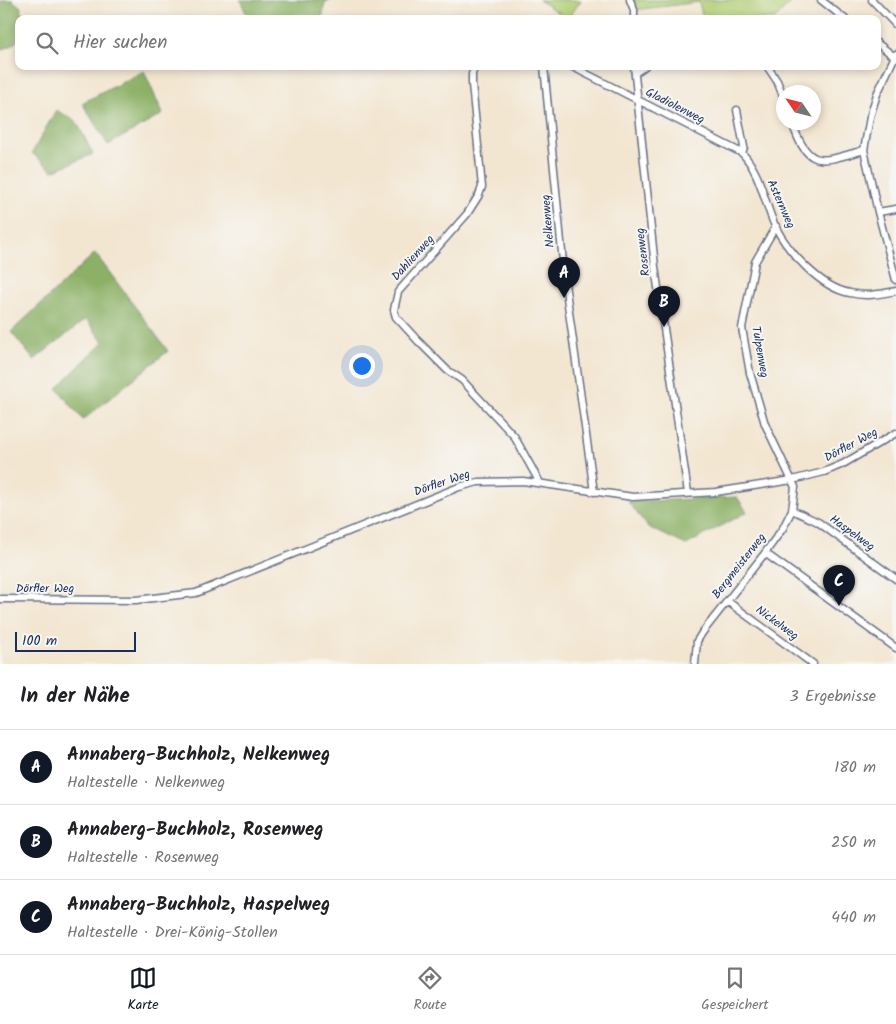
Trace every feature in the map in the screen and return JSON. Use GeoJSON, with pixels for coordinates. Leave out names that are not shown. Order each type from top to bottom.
{"type":"FeatureCollection","features":[{"type":"Feature","properties":{"kind":"street"},"geometry":{"type":"LineString","coordinates":[[630,0],[634,15]]}},
{"type":"Feature","properties":{"kind":"street"},"geometry":{"type":"LineString","coordinates":[[821,0],[841,15]]}},
{"type":"Feature","properties":{"kind":"street"},"geometry":{"type":"LineString","coordinates":[[872,0],[896,25]]}},
{"type":"Feature","properties":{"kind":"street"},"geometry":{"type":"LineString","coordinates":[[881,47],[895,56],[870,117],[864,150],[896,280]]}},
{"type":"Feature","properties":{"kind":"street","name":"Dahlienweg"},"geometry":{"type":"LineString","coordinates":[[474,70],[472,84],[482,186],[479,195],[467,214],[398,292],[394,310],[396,317],[419,342],[447,370],[462,380],[514,436],[540,482]]}},
{"type":"Feature","properties":{"kind":"street","name":"Nelkenweg"},"geometry":{"type":"LineString","coordinates":[[544,70],[565,282],[594,492]]}},
{"type":"Feature","properties":{"kind":"street","name":"Gladiolenweg"},"geometry":{"type":"LineString","coordinates":[[579,70],[742,153]]}},
{"type":"Feature","properties":{"kind":"street","name":"Rosenweg"},"geometry":{"type":"LineString","coordinates":[[634,70],[655,267],[688,493]]}},
{"type":"Feature","properties":{"kind":"street"},"geometry":{"type":"LineString","coordinates":[[770,70],[779,85]]}},
{"type":"Feature","properties":{"kind":"street","name":"Asternweg"},"geometry":{"type":"LineString","coordinates":[[737,110],[744,147],[742,153],[751,162],[776,226],[797,258],[830,286],[849,293],[870,296],[896,291]]}},
{"type":"Feature","properties":{"kind":"street"},"geometry":{"type":"LineString","coordinates":[[794,130],[797,139],[812,158],[828,160],[864,150]]}},
{"type":"Feature","properties":{"kind":"street"},"geometry":{"type":"LineString","coordinates":[[878,212],[896,209]]}},
{"type":"Feature","properties":{"kind":"street","name":"Tulpenweg"},"geometry":{"type":"LineString","coordinates":[[776,226],[755,262],[742,328],[750,373],[765,424],[792,480]]}},
{"type":"Feature","properties":{"kind":"street","name":"Dörfler Weg"},"geometry":{"type":"LineString","coordinates":[[0,599],[136,600],[196,593],[459,486],[504,480],[540,482],[633,497],[716,492],[792,480],[824,472],[842,464],[896,433]]}},
{"type":"Feature","properties":{"kind":"street","name":"Bergmeisterweg"},"geometry":{"type":"LineString","coordinates":[[695,664],[697,641],[783,528],[792,510],[795,487],[792,480]]}},
{"type":"Feature","properties":{"kind":"street","name":"Haspelweg"},"geometry":{"type":"LineString","coordinates":[[792,510],[818,522],[896,578]]}},
{"type":"Feature","properties":{"kind":"street"},"geometry":{"type":"LineString","coordinates":[[764,553],[896,648]]}},
{"type":"Feature","properties":{"kind":"street","name":"Nickelweg"},"geometry":{"type":"LineString","coordinates":[[727,601],[812,664]]}},
{"type":"Feature","properties":{"kind":"green space"},"geometry":{"type":"Polygon","coordinates":[[[3,0],[12,0],[21,7],[22,15],[15,15],[15,42],[0,50],[0,3],[3,0]]]}},
{"type":"Feature","properties":{"kind":"green space"},"geometry":{"type":"Polygon","coordinates":[[[240,0],[330,0],[325,2],[323,15],[246,15],[240,0]]]}},
{"type":"Feature","properties":{"kind":"green space"},"geometry":{"type":"Polygon","coordinates":[[[539,0],[581,0],[571,15],[562,15],[539,0]]]}},
{"type":"Feature","properties":{"kind":"green space"},"geometry":{"type":"Polygon","coordinates":[[[630,0],[787,0],[789,4],[779,15],[702,15],[699,2],[634,10],[630,0]]]}},
{"type":"Feature","properties":{"kind":"green space"},"geometry":{"type":"Polygon","coordinates":[[[144,71],[163,114],[108,145],[82,103],[144,71]]]}},
{"type":"Feature","properties":{"kind":"green space"},"geometry":{"type":"Polygon","coordinates":[[[56,110],[76,121],[93,154],[53,171],[32,153],[56,110]]]}},
{"type":"Feature","properties":{"kind":"green space"},"geometry":{"type":"Polygon","coordinates":[[[95,253],[168,351],[83,420],[57,388],[103,342],[86,319],[34,360],[11,332],[95,253]]]}},
{"type":"Feature","properties":{"kind":"green space"},"geometry":{"type":"Polygon","coordinates":[[[737,497],[747,512],[686,545],[648,527],[628,502],[737,497]]]}},
{"type":"Feature","properties":{"kind":"place","name":"Annaberg-Buchholz, Nelkenweg"},"geometry":{"type":"Point","coordinates":[564,298]}},
{"type":"Feature","properties":{"kind":"place","name":"Annaberg-Buchholz, Rosenweg"},"geometry":{"type":"Point","coordinates":[664,327]}},
{"type":"Feature","properties":{"kind":"place","name":"Annaberg-Buchholz, Haspelweg"},"geometry":{"type":"Point","coordinates":[839,606]}}]}
